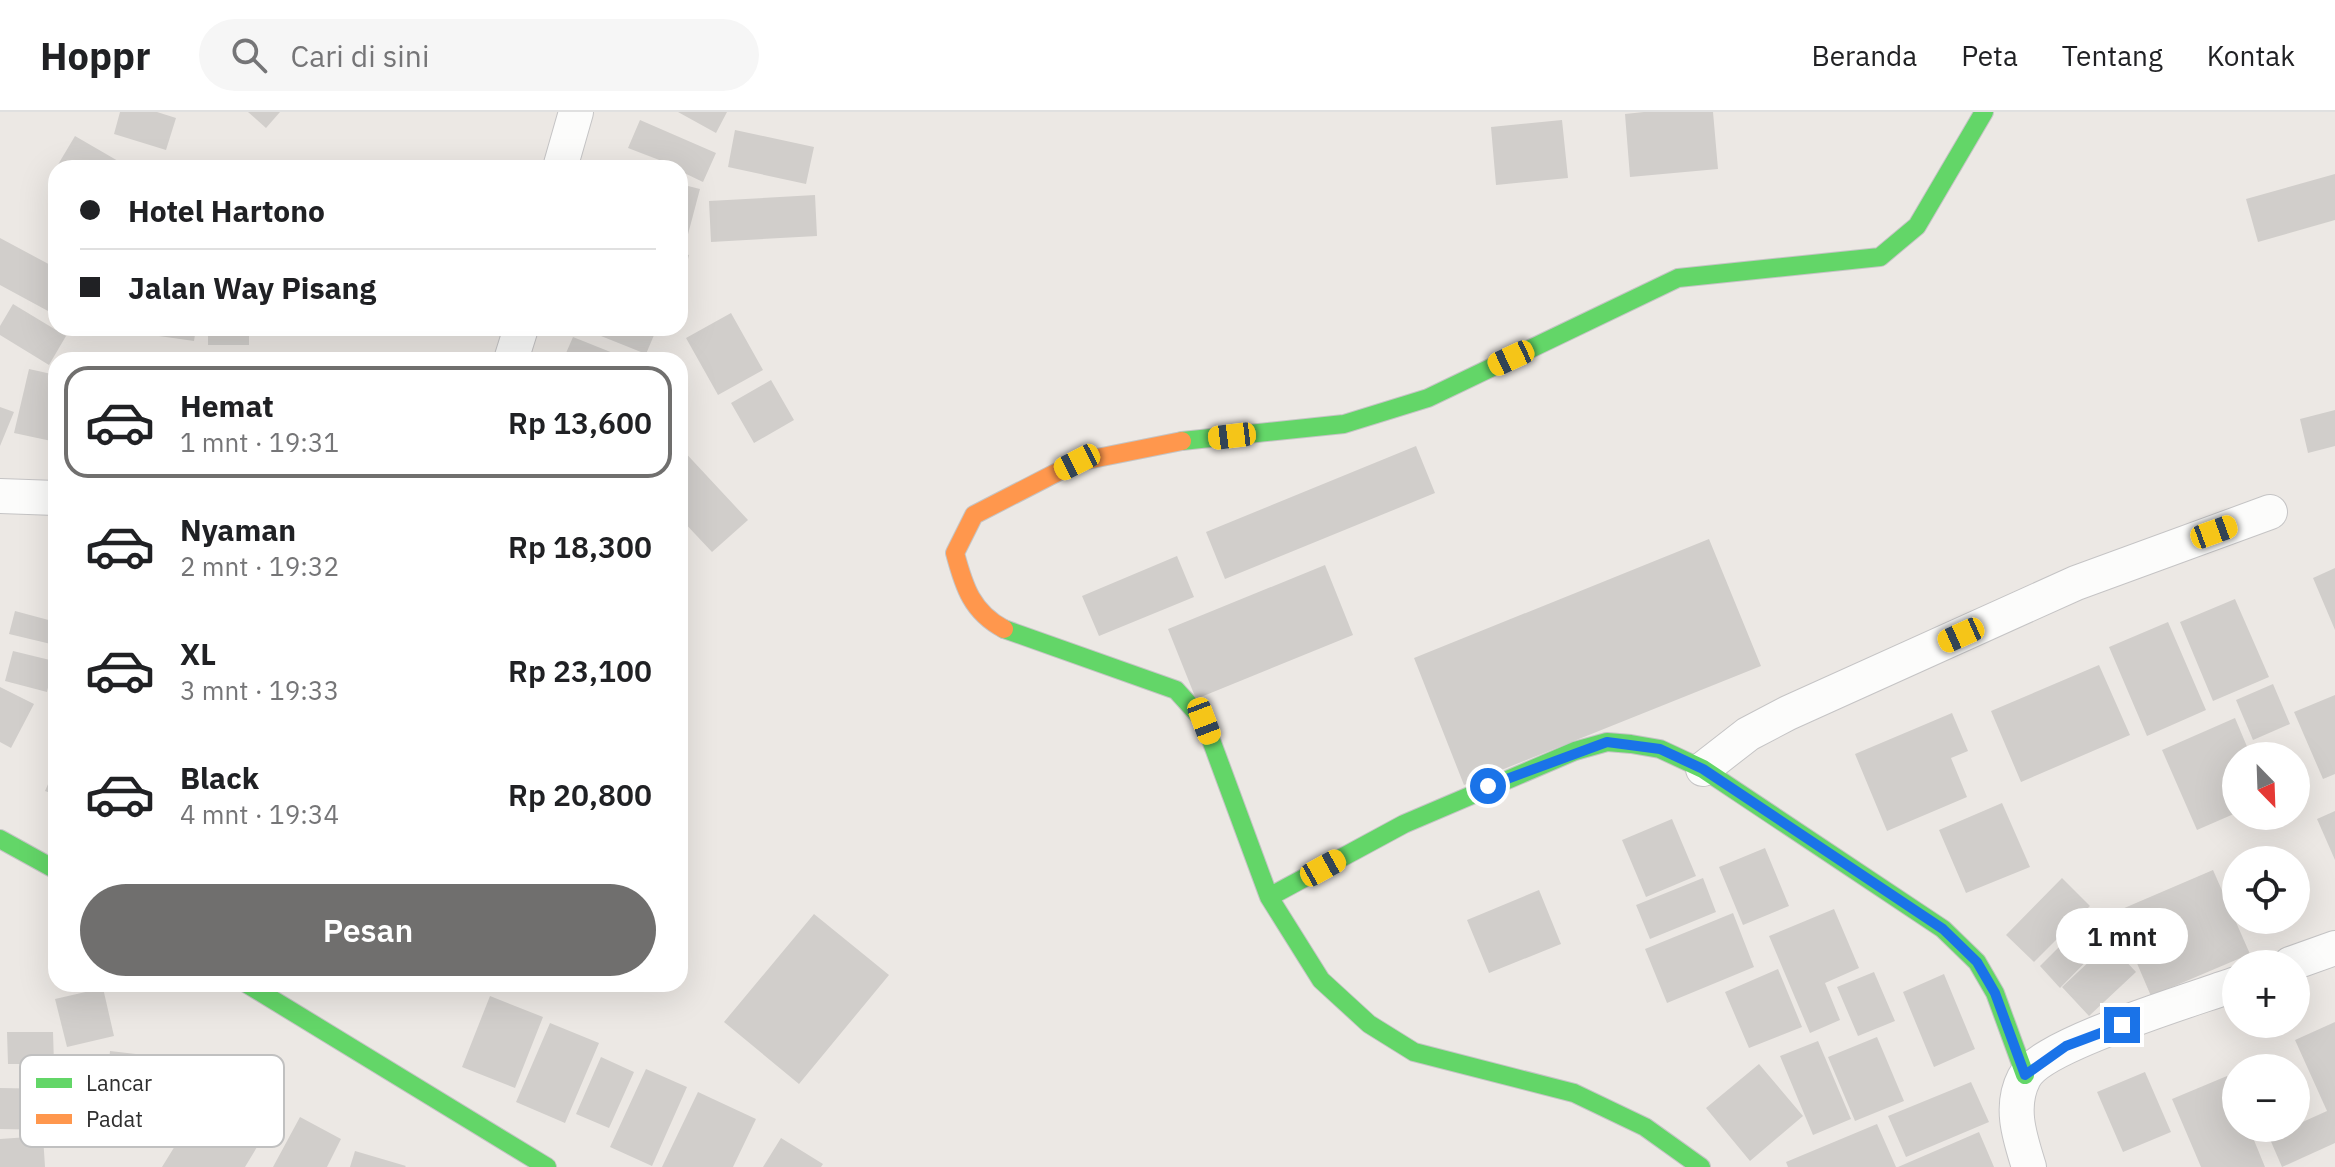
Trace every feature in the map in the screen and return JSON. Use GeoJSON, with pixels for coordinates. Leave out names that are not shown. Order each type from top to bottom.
{"type":"FeatureCollection","features":[{"type":"Feature","properties":{"kind":"street"},"geometry":{"type":"LineString","coordinates":[[562,160],[576,112]]}},
{"type":"Feature","properties":{"kind":"street"},"geometry":{"type":"LineString","coordinates":[[1701,1167],[1645,1127],[1574,1093],[1414,1052],[1369,1024],[1321,980],[1269,897],[1204,721],[1176,690],[1001,628],[977,611],[963,584],[955,553],[974,515],[1077,462],[1176,442],[1344,424],[1428,398],[1678,278],[1880,257],[1917,226],[1984,112]]}},
{"type":"Feature","properties":{"kind":"street"},"geometry":{"type":"LineString","coordinates":[[0,496],[48,498]]}},
{"type":"Feature","properties":{"kind":"street"},"geometry":{"type":"LineString","coordinates":[[1703,769],[1739,740],[1788,713],[2076,583],[2270,512]]}},
{"type":"Feature","properties":{"kind":"street"},"geometry":{"type":"LineString","coordinates":[[1269,897],[1404,824],[1516,774],[1607,742],[1660,749],[1703,769],[1943,929],[1977,962],[1995,993],[2025,1075]]}},
{"type":"Feature","properties":{"kind":"street"},"geometry":{"type":"LineString","coordinates":[[1,842],[48,866]]}},
{"type":"Feature","properties":{"kind":"street"},"geometry":{"type":"LineString","coordinates":[[2310,957],[2335,948]]}},
{"type":"Feature","properties":{"kind":"street"},"geometry":{"type":"LineString","coordinates":[[2029,1167],[2018,1131],[2016,1101],[2025,1075],[2066,1046],[2222,989]]}},
{"type":"Feature","properties":{"kind":"street"},"geometry":{"type":"LineString","coordinates":[[260,992],[547,1167]]}},
{"type":"Feature","properties":{"kind":"building"},"geometry":{"type":"Polygon","coordinates":[[[120,112],[157,112],[176,118],[166,150],[114,134],[120,112]]]}},
{"type":"Feature","properties":{"kind":"building"},"geometry":{"type":"Polygon","coordinates":[[[248,112],[280,112],[266,128],[248,112]]]}},
{"type":"Feature","properties":{"kind":"building"},"geometry":{"type":"Polygon","coordinates":[[[678,112],[727,112],[716,133],[678,112]]]}},
{"type":"Feature","properties":{"kind":"building"},"geometry":{"type":"Polygon","coordinates":[[[1713,112],[1718,169],[1630,177],[1625,114],[1713,112]]]}},
{"type":"Feature","properties":{"kind":"building"},"geometry":{"type":"Polygon","coordinates":[[[640,120],[716,153],[703,182],[688,175],[688,160],[659,160],[628,148],[640,120]]]}},
{"type":"Feature","properties":{"kind":"building"},"geometry":{"type":"Polygon","coordinates":[[[1562,120],[1568,178],[1496,185],[1491,127],[1562,120]]]}},
{"type":"Feature","properties":{"kind":"building"},"geometry":{"type":"Polygon","coordinates":[[[735,130],[814,147],[806,184],[728,167],[735,130]]]}},
{"type":"Feature","properties":{"kind":"building"},"geometry":{"type":"Polygon","coordinates":[[[75,136],[116,160],[61,160],[75,136]]]}},
{"type":"Feature","properties":{"kind":"building"},"geometry":{"type":"Polygon","coordinates":[[[2335,174],[2335,220],[2258,242],[2246,199],[2335,174]]]}},
{"type":"Feature","properties":{"kind":"building"},"geometry":{"type":"Polygon","coordinates":[[[688,186],[700,189],[688,234],[688,186]]]}},
{"type":"Feature","properties":{"kind":"building"},"geometry":{"type":"Polygon","coordinates":[[[815,195],[817,236],[711,242],[709,201],[815,195]]]}},
{"type":"Feature","properties":{"kind":"building"},"geometry":{"type":"Polygon","coordinates":[[[0,238],[48,264],[48,311],[0,285],[0,238]]]}},
{"type":"Feature","properties":{"kind":"building"},"geometry":{"type":"Polygon","coordinates":[[[13,304],[48,325],[48,336],[66,336],[57,352],[48,352],[48,364],[0,335],[0,326],[13,304]]]}},
{"type":"Feature","properties":{"kind":"building"},"geometry":{"type":"Polygon","coordinates":[[[731,313],[763,370],[718,395],[686,338],[731,313]]]}},
{"type":"Feature","properties":{"kind":"building"},"geometry":{"type":"Polygon","coordinates":[[[159,336],[195,336],[194,341],[159,336]]]}},
{"type":"Feature","properties":{"kind":"building"},"geometry":{"type":"Polygon","coordinates":[[[208,336],[249,336],[249,345],[208,345],[208,336]]]}},
{"type":"Feature","properties":{"kind":"building"},"geometry":{"type":"Polygon","coordinates":[[[601,336],[654,336],[647,352],[601,336]]]}},
{"type":"Feature","properties":{"kind":"building"},"geometry":{"type":"Polygon","coordinates":[[[573,337],[610,352],[566,352],[573,337]]]}},
{"type":"Feature","properties":{"kind":"building"},"geometry":{"type":"Polygon","coordinates":[[[29,369],[48,373],[48,440],[14,433],[29,369]]]}},
{"type":"Feature","properties":{"kind":"building"},"geometry":{"type":"Polygon","coordinates":[[[771,380],[794,420],[754,443],[731,403],[771,380]]]}},
{"type":"Feature","properties":{"kind":"building"},"geometry":{"type":"Polygon","coordinates":[[[0,407],[14,412],[0,446],[0,407]]]}},
{"type":"Feature","properties":{"kind":"building"},"geometry":{"type":"Polygon","coordinates":[[[2335,410],[2335,446],[2308,453],[2300,419],[2335,410]]]}},
{"type":"Feature","properties":{"kind":"building"},"geometry":{"type":"Polygon","coordinates":[[[1416,446],[1435,493],[1225,579],[1206,532],[1416,446]]]}},
{"type":"Feature","properties":{"kind":"building"},"geometry":{"type":"Polygon","coordinates":[[[688,456],[748,520],[712,552],[688,526],[688,456]]]}},
{"type":"Feature","properties":{"kind":"building"},"geometry":{"type":"Polygon","coordinates":[[[1709,539],[1761,666],[1464,785],[1414,658],[1709,539]]]}},
{"type":"Feature","properties":{"kind":"building"},"geometry":{"type":"Polygon","coordinates":[[[1177,556],[1194,597],[1099,636],[1082,596],[1177,556]]]}},
{"type":"Feature","properties":{"kind":"building"},"geometry":{"type":"Polygon","coordinates":[[[1325,565],[1353,635],[1196,699],[1168,629],[1325,565]]]}},
{"type":"Feature","properties":{"kind":"building"},"geometry":{"type":"Polygon","coordinates":[[[2335,568],[2335,630],[2313,578],[2335,568]]]}},
{"type":"Feature","properties":{"kind":"building"},"geometry":{"type":"Polygon","coordinates":[[[2235,599],[2269,677],[2213,701],[2180,622],[2235,599]]]}},
{"type":"Feature","properties":{"kind":"building"},"geometry":{"type":"Polygon","coordinates":[[[15,611],[48,620],[48,643],[9,634],[15,611]]]}},
{"type":"Feature","properties":{"kind":"building"},"geometry":{"type":"Polygon","coordinates":[[[2168,622],[2206,710],[2147,736],[2109,647],[2168,622]]]}},
{"type":"Feature","properties":{"kind":"building"},"geometry":{"type":"Polygon","coordinates":[[[13,651],[48,660],[47,692],[5,681],[13,651]]]}},
{"type":"Feature","properties":{"kind":"building"},"geometry":{"type":"Polygon","coordinates":[[[2099,665],[2130,735],[2021,782],[1991,711],[2099,665]]]}},
{"type":"Feature","properties":{"kind":"building"},"geometry":{"type":"Polygon","coordinates":[[[2273,684],[2290,724],[2253,740],[2236,700],[2273,684]]]}},
{"type":"Feature","properties":{"kind":"building"},"geometry":{"type":"Polygon","coordinates":[[[0,687],[34,704],[11,748],[0,742],[0,687]]]}},
{"type":"Feature","properties":{"kind":"building"},"geometry":{"type":"Polygon","coordinates":[[[2335,695],[2335,774],[2323,779],[2310,742],[2307,742],[2294,712],[2335,695]]]}},
{"type":"Feature","properties":{"kind":"building"},"geometry":{"type":"Polygon","coordinates":[[[1952,713],[1968,751],[1951,758],[1967,797],[1887,831],[1855,754],[1952,713]]]}},
{"type":"Feature","properties":{"kind":"building"},"geometry":{"type":"Polygon","coordinates":[[[2235,718],[2245,742],[2222,742],[2222,819],[2197,830],[2162,750],[2235,718]]]}},
{"type":"Feature","properties":{"kind":"building"},"geometry":{"type":"Polygon","coordinates":[[[2002,803],[2030,867],[1966,893],[1939,830],[2002,803]]]}},
{"type":"Feature","properties":{"kind":"building"},"geometry":{"type":"Polygon","coordinates":[[[2335,811],[2335,860],[2317,819],[2335,811]]]}},
{"type":"Feature","properties":{"kind":"building"},"geometry":{"type":"Polygon","coordinates":[[[1672,819],[1696,876],[1646,897],[1622,840],[1672,819]]]}},
{"type":"Feature","properties":{"kind":"building"},"geometry":{"type":"Polygon","coordinates":[[[1765,848],[1789,906],[1743,925],[1719,867],[1765,848]]]}},
{"type":"Feature","properties":{"kind":"building"},"geometry":{"type":"Polygon","coordinates":[[[2213,870],[2222,890],[2222,934],[2241,934],[2248,950],[2222,950],[2222,966],[2151,996],[2115,912],[2213,870]]]}},
{"type":"Feature","properties":{"kind":"building"},"geometry":{"type":"Polygon","coordinates":[[[1703,878],[1716,912],[1650,939],[1636,905],[1703,878]]]}},
{"type":"Feature","properties":{"kind":"building"},"geometry":{"type":"Polygon","coordinates":[[[2062,878],[2090,906],[2034,962],[2006,935],[2062,878]]]}},
{"type":"Feature","properties":{"kind":"building"},"geometry":{"type":"Polygon","coordinates":[[[1539,890],[1561,944],[1489,973],[1467,920],[1539,890]]]}},
{"type":"Feature","properties":{"kind":"building"},"geometry":{"type":"Polygon","coordinates":[[[1834,909],[1859,968],[1825,983],[1840,1020],[1810,1033],[1769,936],[1834,909]]]}},
{"type":"Feature","properties":{"kind":"building"},"geometry":{"type":"Polygon","coordinates":[[[1733,913],[1754,967],[1667,1003],[1645,949],[1733,913]]]}},
{"type":"Feature","properties":{"kind":"building"},"geometry":{"type":"Polygon","coordinates":[[[814,914],[889,975],[799,1084],[724,1022],[814,914]]]}},
{"type":"Feature","properties":{"kind":"building"},"geometry":{"type":"Polygon","coordinates":[[[2092,914],[2113,934],[2060,988],[2040,966],[2092,914]]]}},
{"type":"Feature","properties":{"kind":"building"},"geometry":{"type":"Polygon","coordinates":[[[2109,943],[2136,972],[2089,1016],[2062,987],[2109,943]]]}},
{"type":"Feature","properties":{"kind":"building"},"geometry":{"type":"Polygon","coordinates":[[[1778,969],[1802,1027],[1749,1048],[1725,992],[1778,969]]]}},
{"type":"Feature","properties":{"kind":"building"},"geometry":{"type":"Polygon","coordinates":[[[1874,972],[1895,1021],[1858,1036],[1837,987],[1874,972]]]}},
{"type":"Feature","properties":{"kind":"building"},"geometry":{"type":"Polygon","coordinates":[[[1944,974],[1975,1049],[1934,1067],[1903,992],[1944,974]]]}},
{"type":"Feature","properties":{"kind":"building"},"geometry":{"type":"Polygon","coordinates":[[[86,992],[104,992],[114,1036],[67,1047],[55,999],[86,992]]]}},
{"type":"Feature","properties":{"kind":"building"},"geometry":{"type":"Polygon","coordinates":[[[490,996],[543,1017],[515,1088],[462,1067],[490,996]]]}},
{"type":"Feature","properties":{"kind":"building"},"geometry":{"type":"Polygon","coordinates":[[[2335,1022],[2335,1143],[2282,1167],[2271,1142],[2310,1142],[2310,1119],[2327,1111],[2310,1073],[2310,1054],[2301,1054],[2295,1040],[2310,1038],[2310,1033],[2335,1022]]]}},
{"type":"Feature","properties":{"kind":"building"},"geometry":{"type":"Polygon","coordinates":[[[550,1023],[599,1043],[565,1123],[516,1102],[550,1023]]]}},
{"type":"Feature","properties":{"kind":"building"},"geometry":{"type":"Polygon","coordinates":[[[7,1032],[53,1032],[54,1055],[20,1055],[20,1064],[8,1064],[7,1032]]]}},
{"type":"Feature","properties":{"kind":"building"},"geometry":{"type":"Polygon","coordinates":[[[1877,1037],[1904,1101],[1855,1121],[1828,1057],[1877,1037]]]}},
{"type":"Feature","properties":{"kind":"building"},"geometry":{"type":"Polygon","coordinates":[[[1818,1041],[1851,1119],[1813,1135],[1780,1056],[1818,1041]]]}},
{"type":"Feature","properties":{"kind":"building"},"geometry":{"type":"Polygon","coordinates":[[[110,1051],[144,1055],[110,1055],[110,1051]]]}},
{"type":"Feature","properties":{"kind":"building"},"geometry":{"type":"Polygon","coordinates":[[[601,1057],[634,1072],[609,1128],[576,1114],[601,1057]]]}},
{"type":"Feature","properties":{"kind":"building"},"geometry":{"type":"Polygon","coordinates":[[[1759,1064],[1803,1116],[1750,1161],[1706,1108],[1759,1064]]]}},
{"type":"Feature","properties":{"kind":"building"},"geometry":{"type":"Polygon","coordinates":[[[646,1069],[687,1087],[652,1166],[610,1147],[646,1069]]]}},
{"type":"Feature","properties":{"kind":"building"},"geometry":{"type":"Polygon","coordinates":[[[2145,1072],[2171,1132],[2123,1152],[2097,1092],[2145,1072]]]}},
{"type":"Feature","properties":{"kind":"building"},"geometry":{"type":"Polygon","coordinates":[[[2222,1078],[2222,1142],[2255,1142],[2265,1167],[2201,1167],[2172,1099],[2222,1078]]]}},
{"type":"Feature","properties":{"kind":"building"},"geometry":{"type":"Polygon","coordinates":[[[1971,1082],[1989,1122],[1906,1157],[1888,1116],[1971,1082]]]}},
{"type":"Feature","properties":{"kind":"building"},"geometry":{"type":"Polygon","coordinates":[[[0,1088],[20,1088],[20,1129],[0,1129],[0,1088]]]}},
{"type":"Feature","properties":{"kind":"building"},"geometry":{"type":"Polygon","coordinates":[[[698,1092],[756,1119],[733,1167],[662,1167],[698,1092]]]}},
{"type":"Feature","properties":{"kind":"building"},"geometry":{"type":"Polygon","coordinates":[[[300,1117],[341,1139],[327,1167],[273,1167],[300,1117]]]}},
{"type":"Feature","properties":{"kind":"building"},"geometry":{"type":"Polygon","coordinates":[[[1877,1124],[1896,1167],[1788,1167],[1786,1162],[1877,1124]]]}},
{"type":"Feature","properties":{"kind":"building"},"geometry":{"type":"Polygon","coordinates":[[[1979,1132],[1994,1167],[1898,1167],[1979,1132]]]}},
{"type":"Feature","properties":{"kind":"building"},"geometry":{"type":"Polygon","coordinates":[[[20,1138],[20,1147],[44,1147],[45,1167],[0,1167],[0,1139],[20,1138]]]}},
{"type":"Feature","properties":{"kind":"building"},"geometry":{"type":"Polygon","coordinates":[[[781,1138],[823,1164],[821,1167],[763,1167],[781,1138]]]}},
{"type":"Feature","properties":{"kind":"building"},"geometry":{"type":"Polygon","coordinates":[[[174,1147],[257,1147],[245,1167],[162,1167],[174,1147]]]}},
{"type":"Feature","properties":{"kind":"building"},"geometry":{"type":"Polygon","coordinates":[[[355,1151],[406,1166],[350,1167],[355,1151]]]}},
{"type":"Feature","properties":{"kind":"traffic: fast"},"geometry":{"type":"LineString","coordinates":[[1182,441],[1344,424],[1428,398],[1678,278],[1880,257],[1917,226],[1984,112]]}},
{"type":"Feature","properties":{"kind":"traffic: fast"},"geometry":{"type":"LineString","coordinates":[[1004,629],[1176,690],[1204,721],[1269,897],[1321,980],[1369,1024],[1414,1052],[1574,1093],[1645,1127],[1701,1167]]}},
{"type":"Feature","properties":{"kind":"traffic: fast"},"geometry":{"type":"LineString","coordinates":[[1269,897],[1404,824],[1575,751],[1607,742],[1660,749],[1703,769],[1943,929],[1977,962],[1995,993],[2025,1075]]}},
{"type":"Feature","properties":{"kind":"traffic: fast"},"geometry":{"type":"LineString","coordinates":[[0,839],[48,866]]}},
{"type":"Feature","properties":{"kind":"traffic: fast"},"geometry":{"type":"LineString","coordinates":[[260,992],[547,1167]]}},
{"type":"Feature","properties":{"kind":"traffic: slow"},"geometry":{"type":"LineString","coordinates":[[1004,629],[984,615],[971,597],[955,553],[974,515],[1077,462],[1182,441]]}},
{"type":"Feature","properties":{"kind":"route"},"geometry":{"type":"LineString","coordinates":[[1488,786],[1575,751],[1607,742],[1660,749],[1703,769],[1943,929],[1977,962],[1995,993],[2025,1075],[2066,1046],[2122,1025]]}}]}
